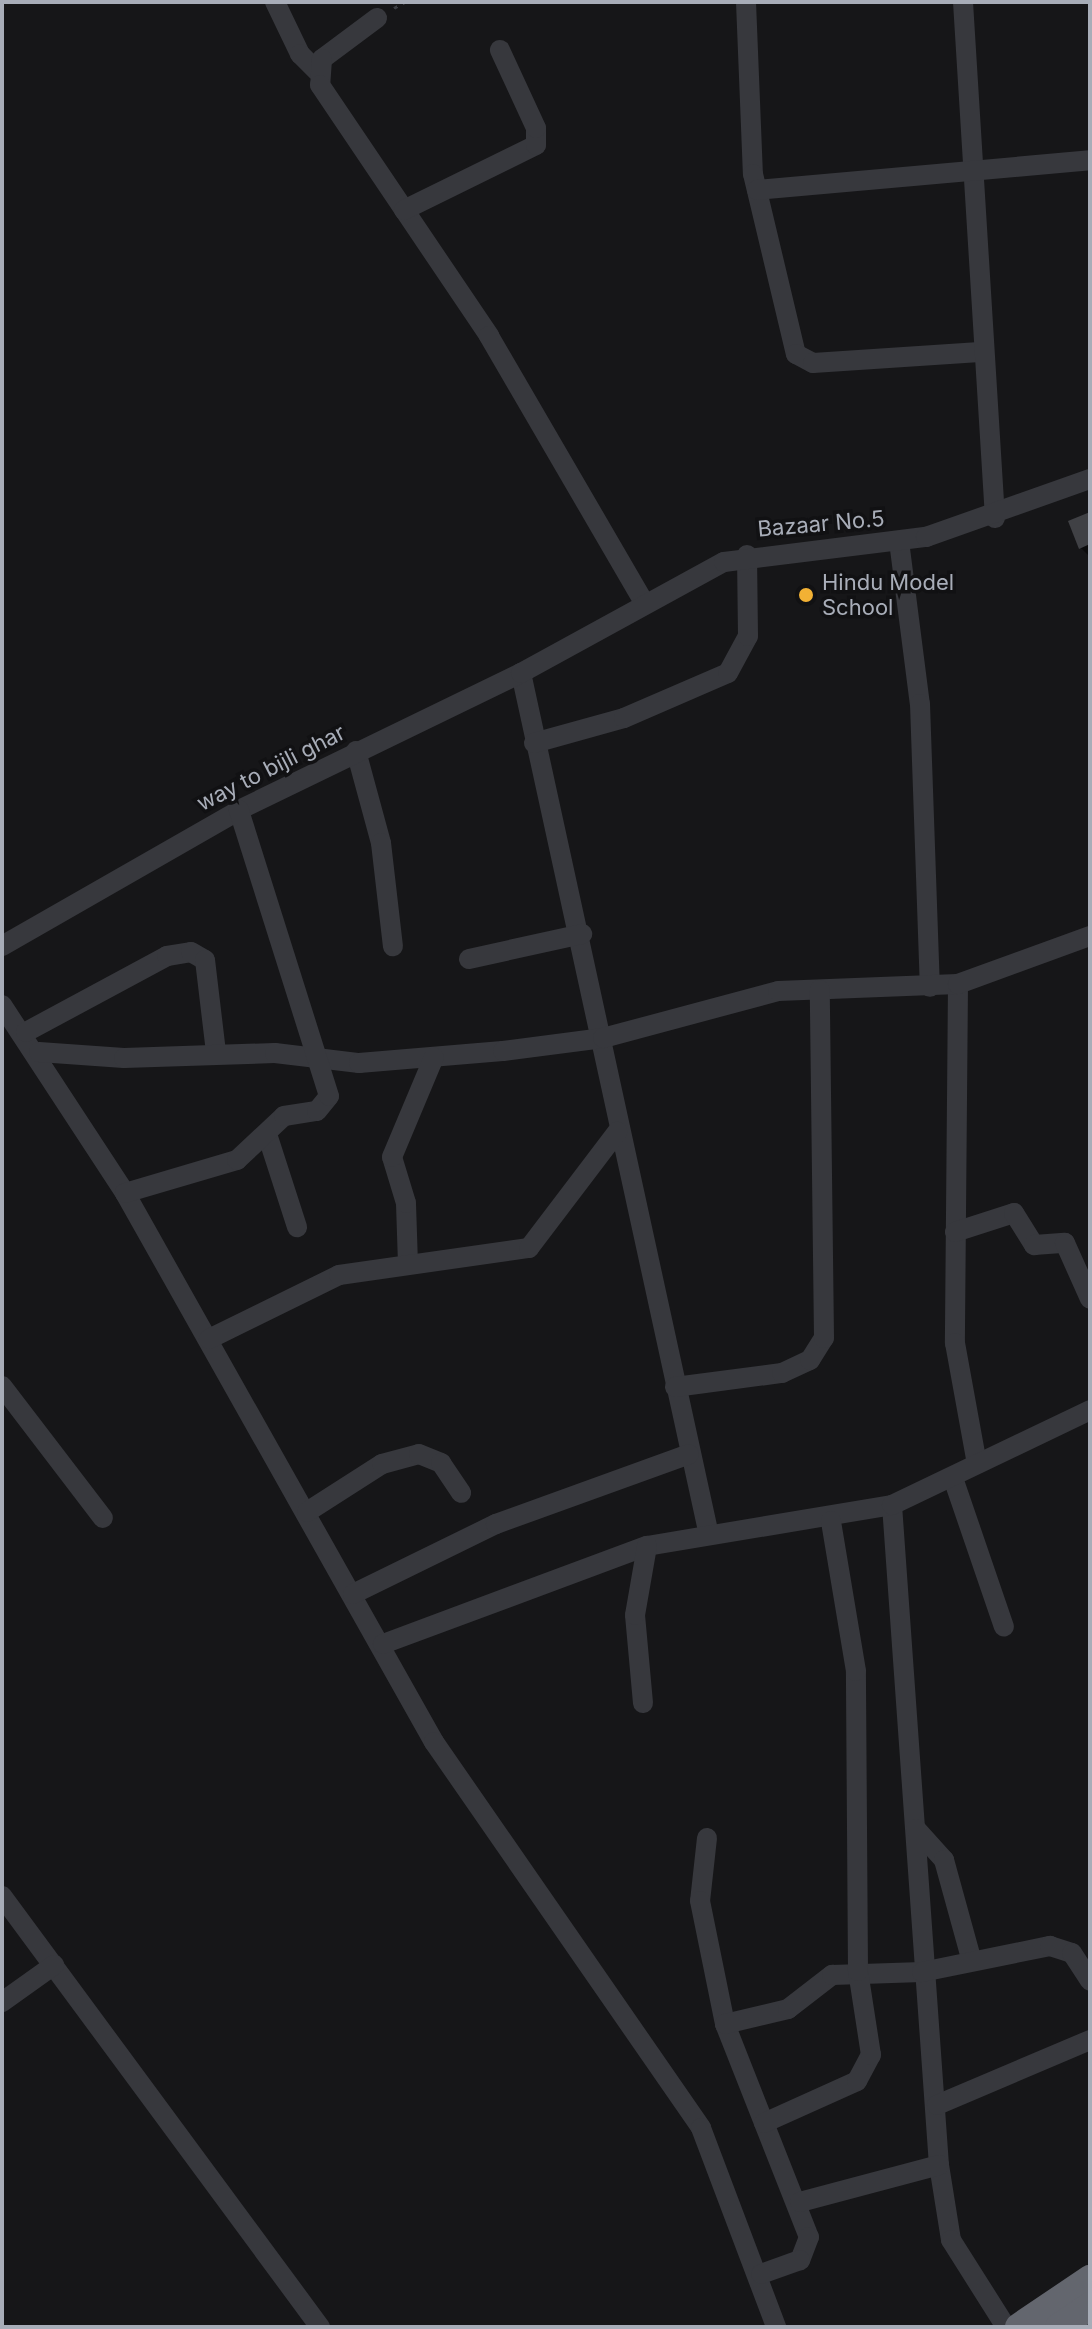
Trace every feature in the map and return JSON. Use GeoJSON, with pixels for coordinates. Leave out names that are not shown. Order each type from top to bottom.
{"type":"FeatureCollection","features":[{"type":"Feature","properties":{"kind":"highway"},"geometry":{"type":"LineString","coordinates":[[1019,2327],[1090,2279]]}},
{"type":"Feature","properties":{"kind":"street"},"geometry":{"type":"LineString","coordinates":[[275,2],[404,210],[489,336],[645,604]]}},
{"type":"Feature","properties":{"kind":"street"},"geometry":{"type":"LineString","coordinates":[[746,2],[757,190],[801,359],[980,352]]}},
{"type":"Feature","properties":{"kind":"street"},"geometry":{"type":"LineString","coordinates":[[963,2],[980,352],[995,518]]}},
{"type":"Feature","properties":{"kind":"street"},"geometry":{"type":"LineString","coordinates":[[317,71],[336,45],[377,18]]}},
{"type":"Feature","properties":{"kind":"street"},"geometry":{"type":"LineString","coordinates":[[404,210],[536,145],[536,128],[500,50]]}},
{"type":"Feature","properties":{"kind":"street"},"geometry":{"type":"LineString","coordinates":[[757,190],[971,169],[1063,168],[1090,160]]}},
{"type":"Feature","properties":{"kind":"street","name":"Bazaar No.5"},"geometry":{"type":"LineString","coordinates":[[570,648],[645,604],[747,555],[899,541],[995,518],[1090,479]]}},
{"type":"Feature","properties":{"kind":"street"},"geometry":{"type":"LineString","coordinates":[[899,541],[920,704],[930,987]]}},
{"type":"Feature","properties":{"kind":"street"},"geometry":{"type":"LineString","coordinates":[[534,743],[624,718],[728,673],[748,636],[747,555]]}},
{"type":"Feature","properties":{"kind":"street","name":"way to bijli ghar"},"geometry":{"type":"LineString","coordinates":[[2,946],[239,810],[570,648]]}},
{"type":"Feature","properties":{"kind":"street"},"geometry":{"type":"LineString","coordinates":[[521,673],[534,743],[582,934],[603,1038],[617,1132],[708,1531]]}},
{"type":"Feature","properties":{"kind":"street"},"geometry":{"type":"LineString","coordinates":[[356,751],[381,843],[393,946]]}},
{"type":"Feature","properties":{"kind":"street"},"geometry":{"type":"LineString","coordinates":[[125,1193],[237,1160],[284,1116],[326,1104],[239,810]]}},
{"type":"Feature","properties":{"kind":"street"},"geometry":{"type":"LineString","coordinates":[[469,959],[582,934]]}},
{"type":"Feature","properties":{"kind":"street"},"geometry":{"type":"LineString","coordinates":[[39,1052],[124,1058],[216,1052],[313,1062],[434,1057],[603,1038],[748,996],[958,984],[1090,936]]}},
{"type":"Feature","properties":{"kind":"street"},"geometry":{"type":"LineString","coordinates":[[26,1032],[167,956],[191,952],[205,960],[216,1052]]}},
{"type":"Feature","properties":{"kind":"street"},"geometry":{"type":"LineString","coordinates":[[958,984],[955,1343],[977,1464]]}},
{"type":"Feature","properties":{"kind":"street"},"geometry":{"type":"LineString","coordinates":[[675,1387],[782,1373],[810,1360],[824,1338],[820,990]]}},
{"type":"Feature","properties":{"kind":"street"},"geometry":{"type":"LineString","coordinates":[[2,1005],[26,1032],[125,1193],[483,1817],[701,2128],[761,2274],[776,2327]]}},
{"type":"Feature","properties":{"kind":"street"},"geometry":{"type":"LineString","coordinates":[[408,1264],[406,1203],[392,1157],[434,1057]]}},
{"type":"Feature","properties":{"kind":"street"},"geometry":{"type":"LineString","coordinates":[[209,1339],[319,1282],[408,1264],[529,1248],[617,1132]]}},
{"type":"Feature","properties":{"kind":"street"},"geometry":{"type":"LineString","coordinates":[[267,1134],[297,1227]]}},
{"type":"Feature","properties":{"kind":"street"},"geometry":{"type":"LineString","coordinates":[[955,1232],[1014,1213],[1034,1245],[1065,1243],[1090,1299]]}},
{"type":"Feature","properties":{"kind":"street"},"geometry":{"type":"LineString","coordinates":[[2,1386],[103,1518]]}},
{"type":"Feature","properties":{"kind":"street"},"geometry":{"type":"LineString","coordinates":[[383,1644],[647,1546],[708,1531],[831,1521],[892,1505],[1090,1410]]}},
{"type":"Feature","properties":{"kind":"street"},"geometry":{"type":"LineString","coordinates":[[307,1512],[382,1464],[419,1454],[441,1463],[461,1493]]}},
{"type":"Feature","properties":{"kind":"street"},"geometry":{"type":"LineString","coordinates":[[353,1594],[496,1524],[689,1454]]}},
{"type":"Feature","properties":{"kind":"street"},"geometry":{"type":"LineString","coordinates":[[953,1478],[1004,1627]]}},
{"type":"Feature","properties":{"kind":"street"},"geometry":{"type":"LineString","coordinates":[[892,1505],[916,1829],[922,1972],[937,2105],[939,2165],[951,2240],[1006,2327]]}},
{"type":"Feature","properties":{"kind":"street"},"geometry":{"type":"LineString","coordinates":[[764,2123],[866,2070],[871,2055],[858,1971],[856,1671],[831,1521]]}},
{"type":"Feature","properties":{"kind":"street"},"geometry":{"type":"LineString","coordinates":[[643,1703],[635,1615],[647,1546]]}},
{"type":"Feature","properties":{"kind":"street"},"geometry":{"type":"LineString","coordinates":[[916,1829],[944,1860],[971,1958]]}},
{"type":"Feature","properties":{"kind":"street"},"geometry":{"type":"LineString","coordinates":[[707,1838],[700,1901],[725,2024],[764,2123],[800,2202],[809,2249],[761,2274]]}},
{"type":"Feature","properties":{"kind":"street"},"geometry":{"type":"LineString","coordinates":[[2,1896],[320,2327]]}},
{"type":"Feature","properties":{"kind":"street"},"geometry":{"type":"LineString","coordinates":[[725,2024],[783,2011],[822,1978],[858,1971],[922,1972],[971,1958],[1062,1948],[1090,1981]]}},
{"type":"Feature","properties":{"kind":"street"},"geometry":{"type":"LineString","coordinates":[[2,2002],[54,1965]]}},
{"type":"Feature","properties":{"kind":"street"},"geometry":{"type":"LineString","coordinates":[[937,2105],[1090,2040]]}},
{"type":"Feature","properties":{"kind":"street"},"geometry":{"type":"LineString","coordinates":[[800,2202],[939,2165]]}},
{"type":"Feature","properties":{"kind":"building"},"geometry":{"type":"Polygon","coordinates":[[[1090,512],[1090,544],[1079,549],[1068,521],[1090,512]]]}},
{"type":"Feature","properties":{"kind":"place","name":"Hindu Model School"},"geometry":{"type":"Point","coordinates":[806,595]}}]}
